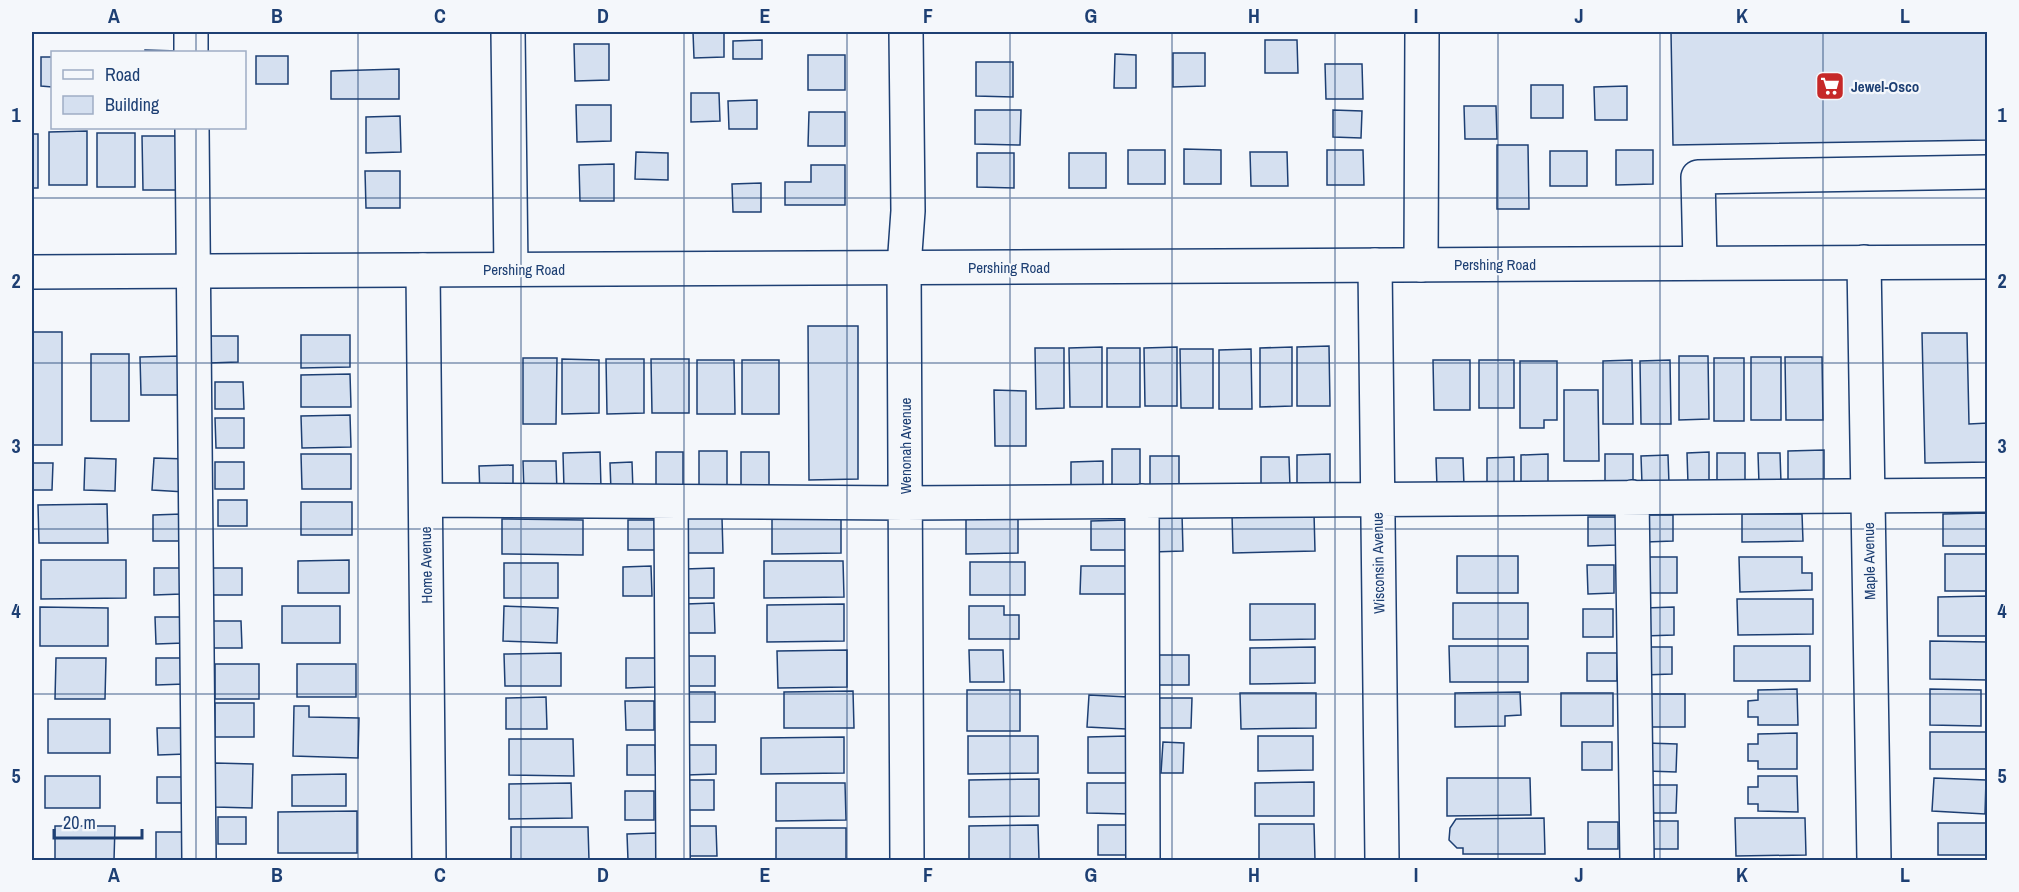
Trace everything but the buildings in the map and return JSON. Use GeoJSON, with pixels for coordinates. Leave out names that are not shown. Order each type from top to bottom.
{"type":"FeatureCollection","features":[{"type":"Feature","properties":{"kind":"street"},"geometry":{"type":"LineString","coordinates":[[191,32],[191,51]]}},
{"type":"Feature","properties":{"kind":"street"},"geometry":{"type":"LineString","coordinates":[[508,32],[511,269]]}},
{"type":"Feature","properties":{"kind":"street","name":"Wenonah Avenue"},"geometry":{"type":"LineString","coordinates":[[906,32],[908,211],[904,267],[907,861]]}},
{"type":"Feature","properties":{"kind":"street"},"geometry":{"type":"LineString","coordinates":[[1421,264],[1422,32]]}},
{"type":"Feature","properties":{"kind":"street"},"geometry":{"type":"LineString","coordinates":[[192,129],[199,861]]}},
{"type":"Feature","properties":{"kind":"street"},"geometry":{"type":"LineString","coordinates":[[1700,263],[1698,177],[1988,172]]}},
{"type":"Feature","properties":{"kind":"street","name":"Maple Avenue"},"geometry":{"type":"LineString","coordinates":[[1864,262],[1874,861]]}},
{"type":"Feature","properties":{"kind":"street","name":"Pershing Road"},"geometry":{"type":"LineString","coordinates":[[32,272],[1988,262]]}},
{"type":"Feature","properties":{"kind":"street","name":"Wisconsin Avenue"},"geometry":{"type":"LineString","coordinates":[[1375,265],[1382,861]]}},
{"type":"Feature","properties":{"kind":"street","name":"Home Avenue"},"geometry":{"type":"LineString","coordinates":[[423,270],[429,861]]}},
{"type":"Feature","properties":{"kind":"street"},"geometry":{"type":"LineString","coordinates":[[426,500],[905,503],[1988,495]]}},
{"type":"Feature","properties":{"kind":"street"},"geometry":{"type":"LineString","coordinates":[[1632,497],[1637,861]]}},
{"type":"Feature","properties":{"kind":"street"},"geometry":{"type":"LineString","coordinates":[[1142,501],[1143,861]]}},
{"type":"Feature","properties":{"kind":"street"},"geometry":{"type":"LineString","coordinates":[[671,502],[673,861]]}},
{"type":"Feature","properties":{"kind":"place","name":"Jewel-Osco"},"geometry":{"type":"Point","coordinates":[1830,86]}}]}
